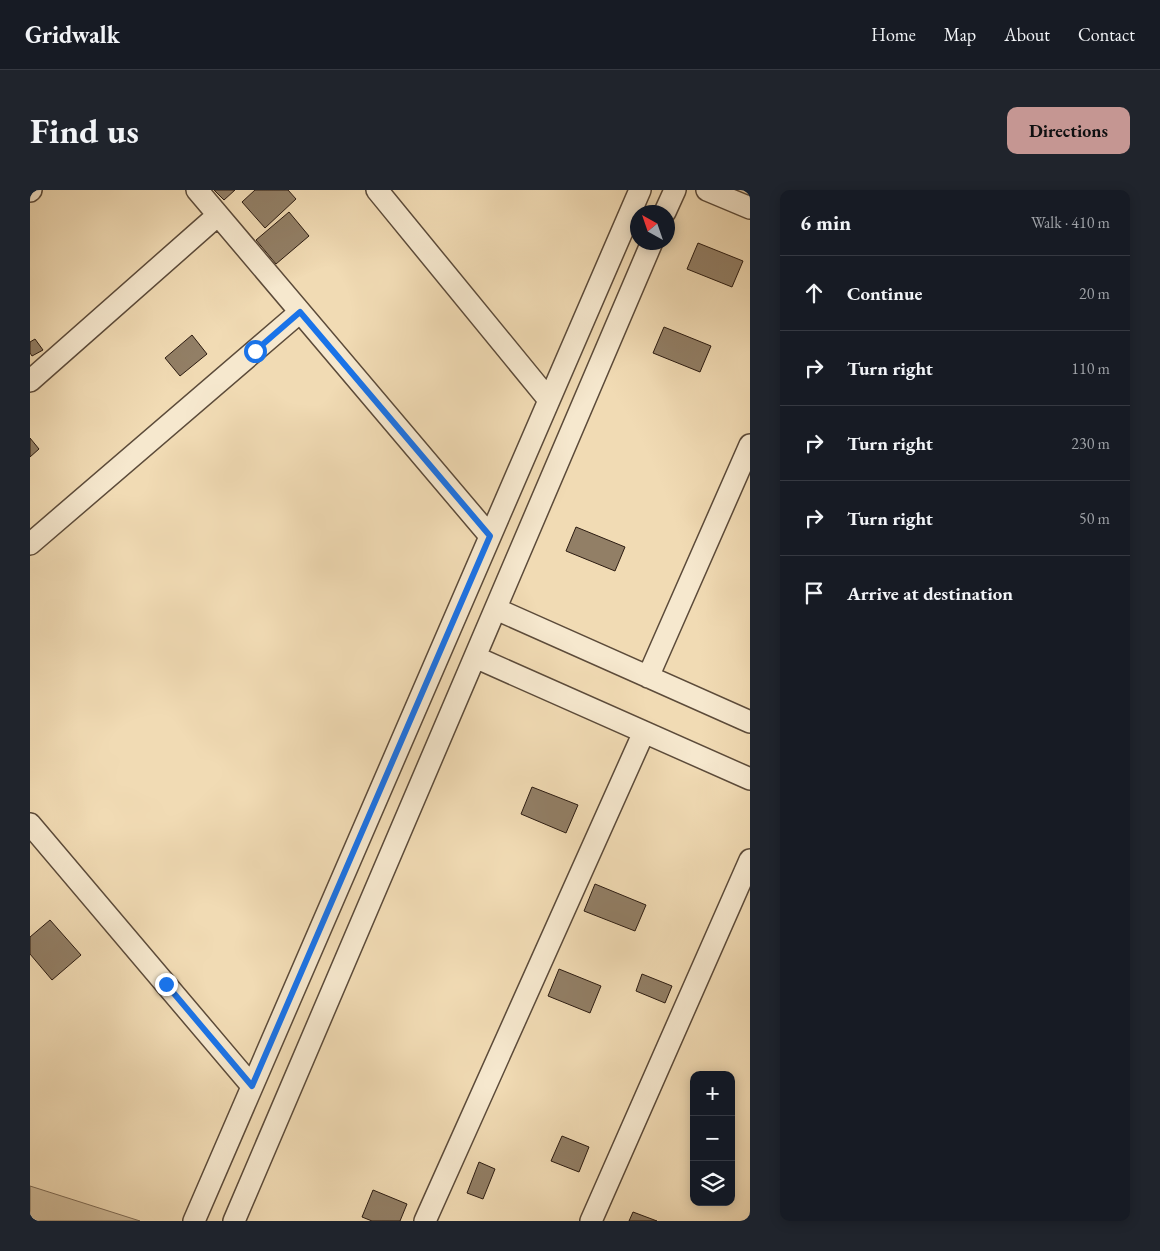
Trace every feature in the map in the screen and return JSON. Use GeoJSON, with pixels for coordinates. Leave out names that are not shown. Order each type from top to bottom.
{"type":"FeatureCollection","features":[{"type":"Feature","properties":{"kind":"street"},"geometry":{"type":"LineString","coordinates":[[197,190],[490,536]]}},
{"type":"Feature","properties":{"kind":"street"},"geometry":{"type":"LineString","coordinates":[[377,190],[549,400]]}},
{"type":"Feature","properties":{"kind":"street"},"geometry":{"type":"LineString","coordinates":[[194,1221],[640,190]]}},
{"type":"Feature","properties":{"kind":"street"},"geometry":{"type":"LineString","coordinates":[[668,205],[675,190]]}},
{"type":"Feature","properties":{"kind":"street"},"geometry":{"type":"LineString","coordinates":[[707,190],[750,208]]}},
{"type":"Feature","properties":{"kind":"street"},"geometry":{"type":"LineString","coordinates":[[30,381],[218,215]]}},
{"type":"Feature","properties":{"kind":"street"},"geometry":{"type":"LineString","coordinates":[[234,1221],[649,250]]}},
{"type":"Feature","properties":{"kind":"street"},"geometry":{"type":"LineString","coordinates":[[30,544],[300,312]]}},
{"type":"Feature","properties":{"kind":"street"},"geometry":{"type":"LineString","coordinates":[[648,677],[750,446]]}},
{"type":"Feature","properties":{"kind":"street"},"geometry":{"type":"LineString","coordinates":[[496,609],[750,722]]}},
{"type":"Feature","properties":{"kind":"street"},"geometry":{"type":"LineString","coordinates":[[476,656],[750,780]]}},
{"type":"Feature","properties":{"kind":"street"},"geometry":{"type":"LineString","coordinates":[[425,1221],[644,732]]}},
{"type":"Feature","properties":{"kind":"street"},"geometry":{"type":"LineString","coordinates":[[30,824],[252,1086]]}},
{"type":"Feature","properties":{"kind":"street"},"geometry":{"type":"LineString","coordinates":[[591,1221],[750,860]]}},
{"type":"Feature","properties":{"kind":"shaded area"},"geometry":{"type":"Polygon","coordinates":[[[30,1186],[140,1221],[30,1221],[30,1186]]]}},
{"type":"Feature","properties":{"kind":"building"},"geometry":{"type":"Polygon","coordinates":[[[214,190],[235,190],[224,200],[214,190]]]}},
{"type":"Feature","properties":{"kind":"building"},"geometry":{"type":"Polygon","coordinates":[[[255,190],[288,190],[296,199],[265,228],[242,202],[255,190]]]}},
{"type":"Feature","properties":{"kind":"building"},"geometry":{"type":"Polygon","coordinates":[[[289,212],[309,236],[276,264],[256,240],[289,212]]]}},
{"type":"Feature","properties":{"kind":"building"},"geometry":{"type":"Polygon","coordinates":[[[698,243],[743,261],[732,287],[687,269],[698,243]]]}},
{"type":"Feature","properties":{"kind":"building"},"geometry":{"type":"Polygon","coordinates":[[[664,327],[711,346],[700,372],[653,353],[664,327]]]}},
{"type":"Feature","properties":{"kind":"building"},"geometry":{"type":"Polygon","coordinates":[[[192,335],[207,354],[180,376],[165,358],[192,335]]]}},
{"type":"Feature","properties":{"kind":"building"},"geometry":{"type":"Polygon","coordinates":[[[35,339],[43,350],[32,356],[30,353],[30,342],[35,339]]]}},
{"type":"Feature","properties":{"kind":"building"},"geometry":{"type":"Polygon","coordinates":[[[30,438],[39,449],[30,457],[30,438]]]}},
{"type":"Feature","properties":{"kind":"building"},"geometry":{"type":"Polygon","coordinates":[[[576,527],[625,547],[615,571],[566,551],[576,527]]]}},
{"type":"Feature","properties":{"kind":"building"},"geometry":{"type":"Polygon","coordinates":[[[532,787],[578,805],[566,833],[521,814],[532,787]]]}},
{"type":"Feature","properties":{"kind":"building"},"geometry":{"type":"Polygon","coordinates":[[[595,884],[646,905],[635,931],[584,911],[595,884]]]}},
{"type":"Feature","properties":{"kind":"building"},"geometry":{"type":"Polygon","coordinates":[[[50,920],[81,955],[52,980],[30,954],[30,937],[50,920]]]}},
{"type":"Feature","properties":{"kind":"building"},"geometry":{"type":"Polygon","coordinates":[[[559,969],[601,986],[590,1013],[548,996],[559,969]]]}},
{"type":"Feature","properties":{"kind":"building"},"geometry":{"type":"Polygon","coordinates":[[[642,974],[672,986],[665,1003],[636,991],[642,974]]]}},
{"type":"Feature","properties":{"kind":"building"},"geometry":{"type":"Polygon","coordinates":[[[562,1136],[589,1147],[579,1172],[551,1161],[562,1136]]]}},
{"type":"Feature","properties":{"kind":"building"},"geometry":{"type":"Polygon","coordinates":[[[479,1162],[495,1169],[483,1199],[467,1193],[479,1162]]]}},
{"type":"Feature","properties":{"kind":"building"},"geometry":{"type":"Polygon","coordinates":[[[373,1190],[407,1204],[400,1221],[372,1221],[362,1217],[373,1190]]]}},
{"type":"Feature","properties":{"kind":"building"},"geometry":{"type":"Polygon","coordinates":[[[633,1212],[657,1221],[629,1221],[633,1212]]]}},
{"type":"Feature","properties":{"kind":"route"},"geometry":{"type":"LineString","coordinates":[[166,984],[252,1086],[490,536],[300,312],[255,351]]}}]}
